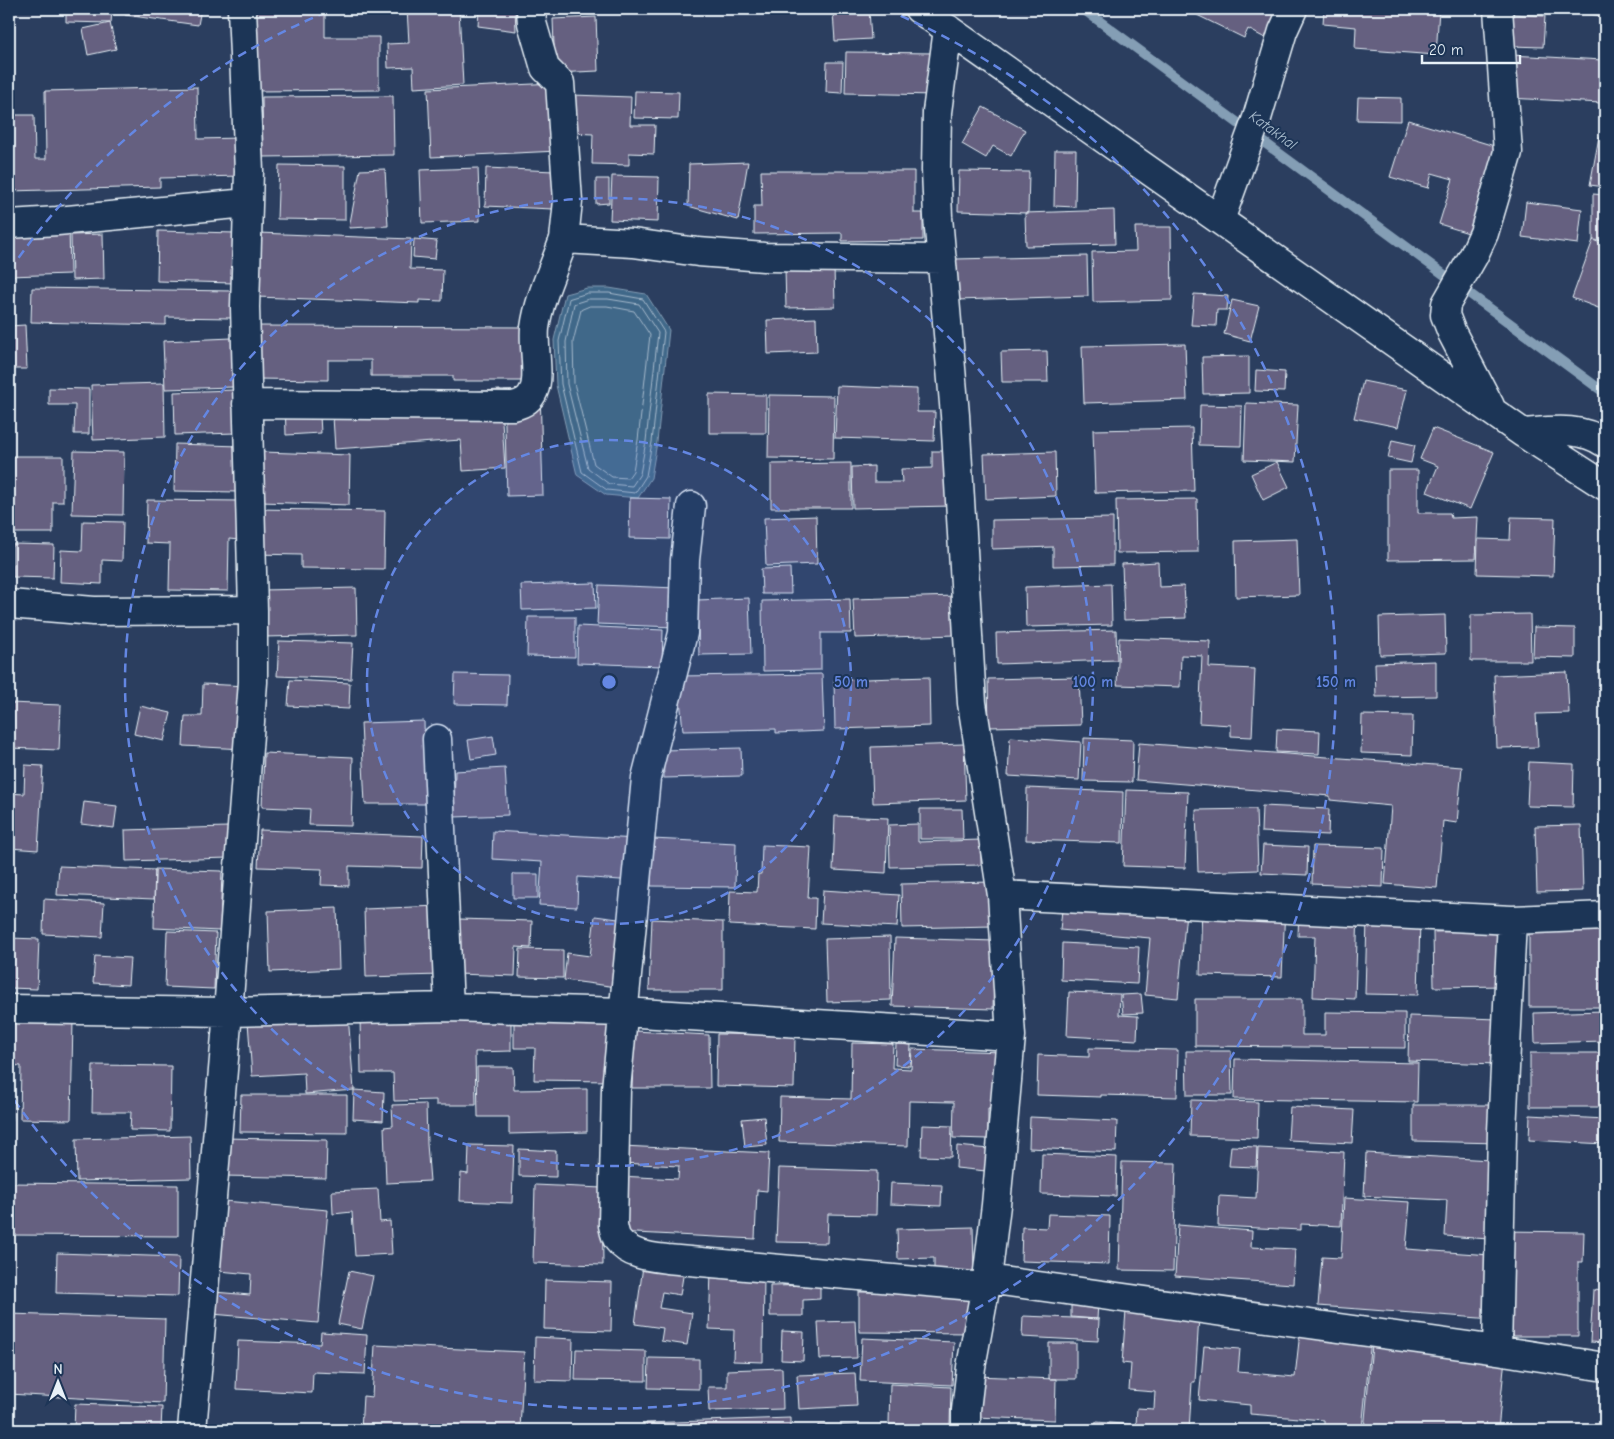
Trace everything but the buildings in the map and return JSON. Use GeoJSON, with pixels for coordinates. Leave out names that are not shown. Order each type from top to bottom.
{"type":"FeatureCollection","features":[{"type":"Feature","properties":{"kind":"street"},"geometry":{"type":"LineString","coordinates":[[192,1430],[228,1012],[253,682],[253,610],[245,307],[249,171],[242,9]]}},
{"type":"Feature","properties":{"kind":"street"},"geometry":{"type":"LineString","coordinates":[[247,404],[513,406],[523,404],[534,391],[536,382],[534,347],[538,311],[564,239],[568,201],[560,83],[545,68],[532,23],[531,9]]}},
{"type":"Feature","properties":{"kind":"street"},"geometry":{"type":"LineString","coordinates":[[919,9],[1523,433],[1605,486]]}},
{"type":"Feature","properties":{"kind":"street"},"geometry":{"type":"LineString","coordinates":[[1220,220],[1257,118],[1283,31],[1293,9]]}},
{"type":"Feature","properties":{"kind":"street"},"geometry":{"type":"LineString","coordinates":[[1494,412],[1452,333],[1445,315],[1446,304],[1474,255],[1484,233],[1508,152],[1498,9]]}},
{"type":"Feature","properties":{"kind":"street"},"geometry":{"type":"LineString","coordinates":[[948,29],[937,112],[936,170],[955,415],[972,702],[1002,895],[1011,1036],[996,1205],[971,1367],[966,1410],[966,1430]]}},
{"type":"Feature","properties":{"kind":"street"},"geometry":{"type":"LineString","coordinates":[[9,224],[247,203]]}},
{"type":"Feature","properties":{"kind":"street"},"geometry":{"type":"LineString","coordinates":[[564,239],[633,243],[698,252],[764,257],[942,259]]}},
{"type":"Feature","properties":{"kind":"street"},"geometry":{"type":"LineString","coordinates":[[1523,433],[1562,430],[1603,434]]}},
{"type":"Feature","properties":{"kind":"street"},"geometry":{"type":"LineString","coordinates":[[691,506],[685,560],[683,633],[646,778],[616,1089],[613,1225],[616,1239],[641,1255],[667,1260],[985,1283],[1497,1350],[1605,1367]]}},
{"type":"Feature","properties":{"kind":"street"},"geometry":{"type":"LineString","coordinates":[[9,604],[94,611],[253,610]]}},
{"type":"Feature","properties":{"kind":"street"},"geometry":{"type":"LineString","coordinates":[[437,739],[449,1007]]}},
{"type":"Feature","properties":{"kind":"street"},"geometry":{"type":"LineString","coordinates":[[1002,895],[1512,920],[1605,916]]}},
{"type":"Feature","properties":{"kind":"street"},"geometry":{"type":"LineString","coordinates":[[1497,1350],[1502,1132],[1512,920]]}},
{"type":"Feature","properties":{"kind":"street"},"geometry":{"type":"LineString","coordinates":[[9,1009],[228,1012],[449,1007],[623,1012],[1011,1036]]}},
{"type":"Feature","properties":{"kind":"water"},"geometry":{"type":"Polygon","coordinates":[[[587,288],[609,288],[646,294],[669,330],[657,442],[651,478],[638,498],[606,495],[577,475],[556,385],[554,340],[565,294],[587,288]]]}},
{"type":"Feature","properties":{"kind":"waterway","name":"Katakhal"},"geometry":{"type":"LineString","coordinates":[[1083,9],[1446,276]]}},
{"type":"Feature","properties":{"kind":"waterway","name":"Katakhal"},"geometry":{"type":"LineString","coordinates":[[1466,291],[1605,393]]}}]}
